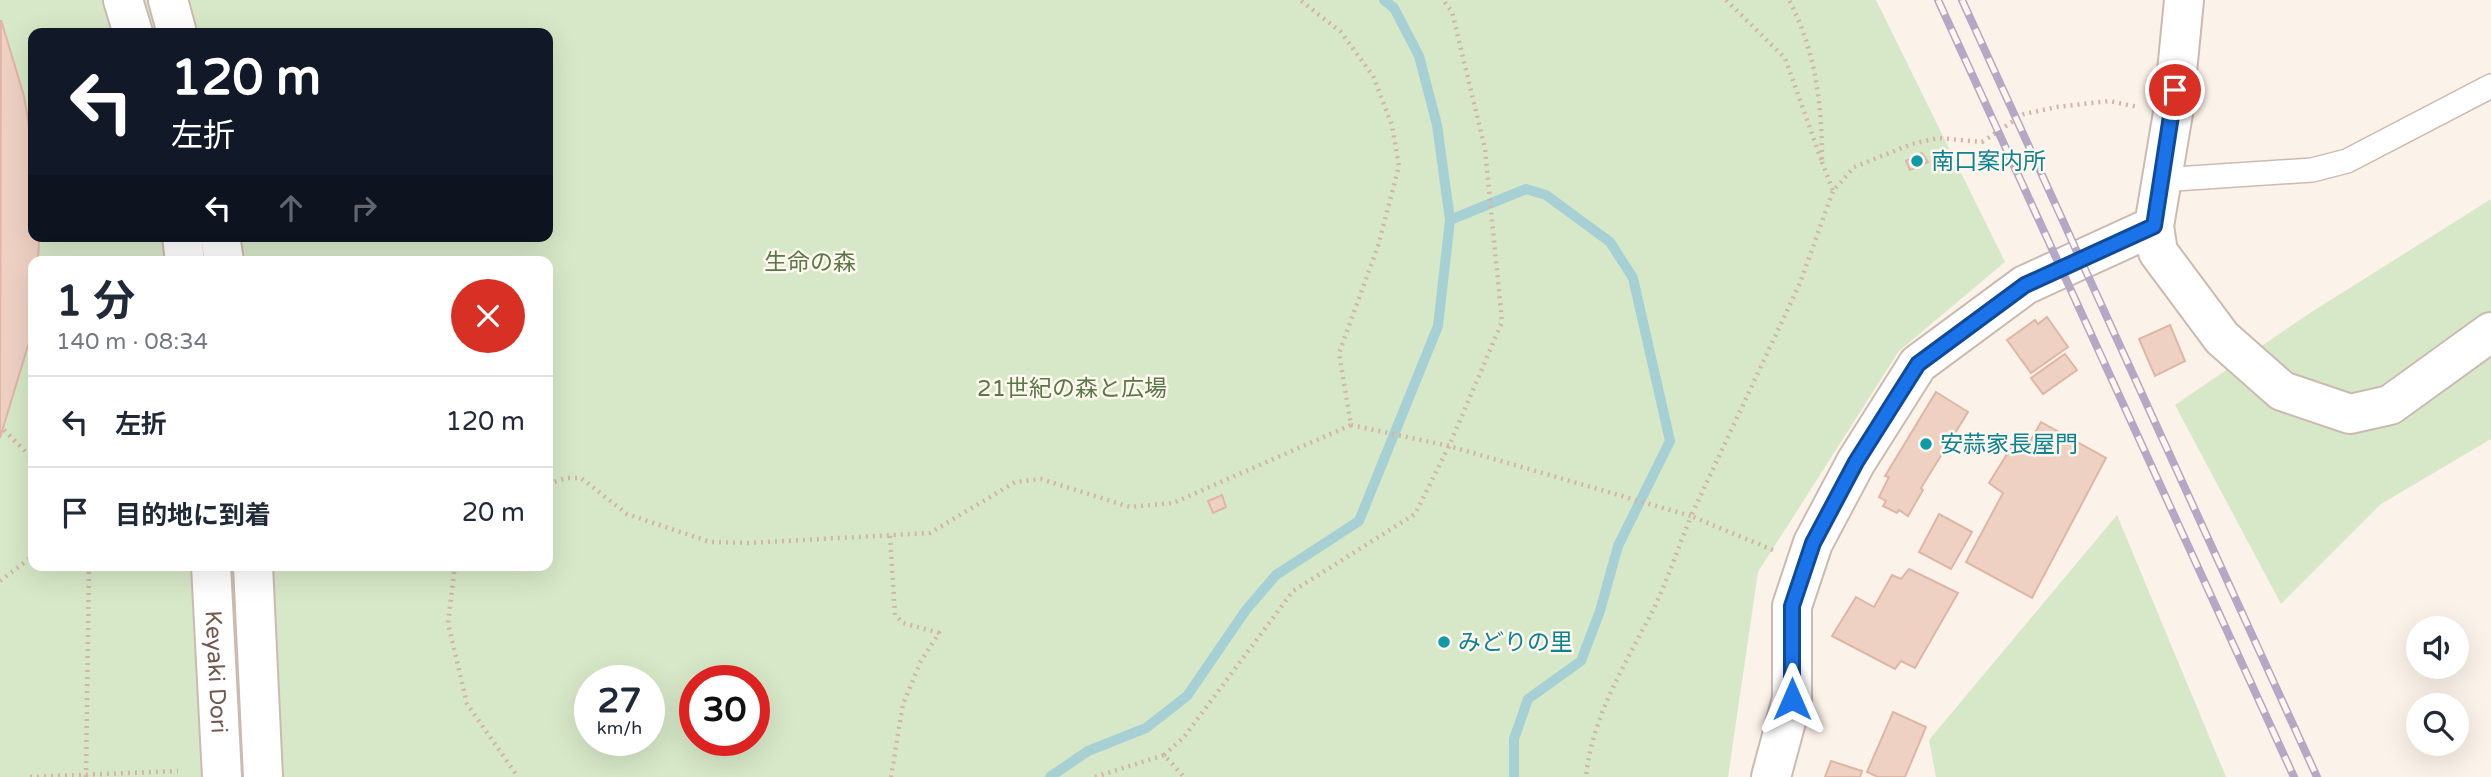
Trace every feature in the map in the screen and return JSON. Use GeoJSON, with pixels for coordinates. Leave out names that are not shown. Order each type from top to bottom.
{"type":"FeatureCollection","features":[{"type":"Feature","properties":{"kind":"street"},"geometry":{"type":"LineString","coordinates":[[122,0],[131,28]]}},
{"type":"Feature","properties":{"kind":"street"},"geometry":{"type":"LineString","coordinates":[[168,0],[176,28]]}},
{"type":"Feature","properties":{"kind":"street"},"geometry":{"type":"LineString","coordinates":[[2184,0],[2173,113],[2154,226],[2158,251],[2221,338],[2282,391],[2350,414],[2390,405],[2491,332]]}},
{"type":"Feature","properties":{"kind":"street"},"geometry":{"type":"LineString","coordinates":[[1771,777],[1792,699],[1792,606],[1813,543],[1856,462],[1918,364],[2025,285],[2154,226]]}},
{"type":"Feature","properties":{"kind":"street","name":"Keyaki Dori"},"geometry":{"type":"LineString","coordinates":[[211,571],[222,777]]}},
{"type":"Feature","properties":{"kind":"street","name":"Keyaki Dori"},"geometry":{"type":"LineString","coordinates":[[253,571],[264,777]]}},
{"type":"Feature","properties":{"kind":"lane"},"geometry":{"type":"LineString","coordinates":[[2160,180],[2312,170],[2347,161],[2491,86]]}},
{"type":"Feature","properties":{"kind":"path"},"geometry":{"type":"LineString","coordinates":[[1300,0],[1341,32],[1373,76],[1392,125],[1399,166],[1378,246],[1339,353],[1351,425]]}},
{"type":"Feature","properties":{"kind":"path"},"geometry":{"type":"LineString","coordinates":[[1095,777],[1164,755],[1184,737],[1293,591],[1415,514],[1449,446],[1502,321],[1485,149],[1452,12],[1443,0]]}},
{"type":"Feature","properties":{"kind":"path"},"geometry":{"type":"LineString","coordinates":[[1726,0],[1785,58],[1833,191]]}},
{"type":"Feature","properties":{"kind":"path"},"geometry":{"type":"LineString","coordinates":[[1789,0],[1806,32],[1822,103],[1822,162]]}},
{"type":"Feature","properties":{"kind":"path"},"geometry":{"type":"LineString","coordinates":[[1586,777],[1588,758],[1622,664],[1653,611],[1691,516],[1800,283],[1833,191],[1854,167],[1912,144],[1938,138],[1982,142],[2024,114],[2109,101],[2173,113]]}},
{"type":"Feature","properties":{"kind":"path"},"geometry":{"type":"LineString","coordinates":[[553,482],[566,478],[581,478],[628,514],[710,542],[748,543],[890,536],[930,533],[1015,482],[1041,479],[1130,507],[1173,503],[1351,425],[1449,446],[1691,516],[1806,565]]}},
{"type":"Feature","properties":{"kind":"path"},"geometry":{"type":"LineString","coordinates":[[4,430],[28,454]]}},
{"type":"Feature","properties":{"kind":"path"},"geometry":{"type":"LineString","coordinates":[[890,536],[895,615],[903,623],[939,633],[921,662],[903,704],[891,777]]}},
{"type":"Feature","properties":{"kind":"path"},"geometry":{"type":"LineString","coordinates":[[0,581],[28,560]]}},
{"type":"Feature","properties":{"kind":"path"},"geometry":{"type":"LineString","coordinates":[[86,775],[89,571]]}},
{"type":"Feature","properties":{"kind":"path"},"geometry":{"type":"LineString","coordinates":[[455,571],[448,623],[467,704],[518,777]]}},
{"type":"Feature","properties":{"kind":"path"},"geometry":{"type":"LineString","coordinates":[[1164,755],[1184,777]]}},
{"type":"Feature","properties":{"kind":"path"},"geometry":{"type":"LineString","coordinates":[[30,777],[178,771]]}},
{"type":"Feature","properties":{"kind":"green space","name":"21世紀の森と広場"},"geometry":{"type":"Polygon","coordinates":[[[0,0],[1876,0],[2005,262],[1899,351],[1758,572],[1728,777],[0,777],[0,0]]]}},
{"type":"Feature","properties":{"kind":"green space"},"geometry":{"type":"Polygon","coordinates":[[[2491,199],[2491,439],[2381,504],[2281,604],[2175,405],[2307,315],[2491,199]]]}},
{"type":"Feature","properties":{"kind":"green space"},"geometry":{"type":"Polygon","coordinates":[[[2117,515],[2226,777],[1936,777],[1929,740],[2117,515]]]}},
{"type":"Feature","properties":{"kind":"building"},"geometry":{"type":"Polygon","coordinates":[[[1,20],[24,96],[28,120],[28,242],[39,242],[38,256],[28,256],[28,346],[0,438],[1,20]]]}},
{"type":"Feature","properties":{"kind":"building","name":"南口案内所"},"geometry":{"type":"Polygon","coordinates":[[[1922,153],[1928,162],[1910,170],[1906,161],[1922,153]]]}},
{"type":"Feature","properties":{"kind":"building"},"geometry":{"type":"Polygon","coordinates":[[[2047,317],[2068,347],[2031,373],[2007,340],[2035,320],[2038,324],[2047,317]]]}},
{"type":"Feature","properties":{"kind":"building"},"geometry":{"type":"Polygon","coordinates":[[[2170,325],[2185,361],[2155,376],[2139,339],[2170,325]]]}},
{"type":"Feature","properties":{"kind":"building"},"geometry":{"type":"Polygon","coordinates":[[[2065,354],[2077,370],[2043,394],[2031,378],[2065,354]]]}},
{"type":"Feature","properties":{"kind":"building","name":"安蒜家長屋門"},"geometry":{"type":"Polygon","coordinates":[[[1936,392],[1968,412],[1921,488],[1923,490],[1908,516],[1899,510],[1897,513],[1883,506],[1886,501],[1879,497],[1889,477],[1885,476],[1936,392]]]}},
{"type":"Feature","properties":{"kind":"building"},"geometry":{"type":"Polygon","coordinates":[[[2041,422],[2106,458],[2032,598],[1966,562],[2003,493],[1989,483],[2016,440],[2027,447],[2041,422]]]}},
{"type":"Feature","properties":{"kind":"building"},"geometry":{"type":"Polygon","coordinates":[[[1222,495],[1226,507],[1213,513],[1208,501],[1222,495]]]}},
{"type":"Feature","properties":{"kind":"building"},"geometry":{"type":"Polygon","coordinates":[[[1939,514],[1972,532],[1951,569],[1919,552],[1939,514]]]}},
{"type":"Feature","properties":{"kind":"building"},"geometry":{"type":"Polygon","coordinates":[[[1909,569],[1958,593],[1915,668],[1901,661],[1895,669],[1832,636],[1856,597],[1874,607],[1892,575],[1901,579],[1909,569]]]}},
{"type":"Feature","properties":{"kind":"building"},"geometry":{"type":"Polygon","coordinates":[[[1893,712],[1926,727],[1905,777],[1878,777],[1867,772],[1893,712]]]}},
{"type":"Feature","properties":{"kind":"building"},"geometry":{"type":"Polygon","coordinates":[[[1831,761],[1862,771],[1860,777],[1825,777],[1831,761]]]}},
{"type":"Feature","properties":{"kind":"waterway"},"geometry":{"type":"LineString","coordinates":[[1050,777],[1088,751],[1146,728],[1187,696],[1246,610],[1276,575],[1359,521],[1438,326],[1450,220],[1437,125],[1419,56],[1394,8],[1384,0]]}},
{"type":"Feature","properties":{"kind":"waterway"},"geometry":{"type":"LineString","coordinates":[[1450,220],[1526,189],[1546,195],[1610,242],[1633,278],[1670,441],[1618,546],[1600,611],[1581,661],[1528,699],[1514,739],[1514,777]]}},
{"type":"Feature","properties":{"kind":"railway"},"geometry":{"type":"LineString","coordinates":[[1938,0],[2294,777]]}},
{"type":"Feature","properties":{"kind":"railway"},"geometry":{"type":"LineString","coordinates":[[1962,0],[2317,777]]}},
{"type":"Feature","properties":{"kind":"place","name":"南口案内所"},"geometry":{"type":"Point","coordinates":[1917,161]}},
{"type":"Feature","properties":{"kind":"place","name":"安蒜家長屋門"},"geometry":{"type":"Point","coordinates":[1926,444]}},
{"type":"Feature","properties":{"kind":"place","name":"みどりの里"},"geometry":{"type":"Point","coordinates":[1444,642]}},
{"type":"Feature","properties":{"kind":"route"},"geometry":{"type":"LineString","coordinates":[[1792,699],[1792,606],[1813,543],[1856,462],[1918,364],[2025,285],[2154,226],[2175,90]]}},
{"type":"Feature","properties":{"kind":"park label","name":"生命の森"},"geometry":{"type":"Point","coordinates":[810,262]}}]}
